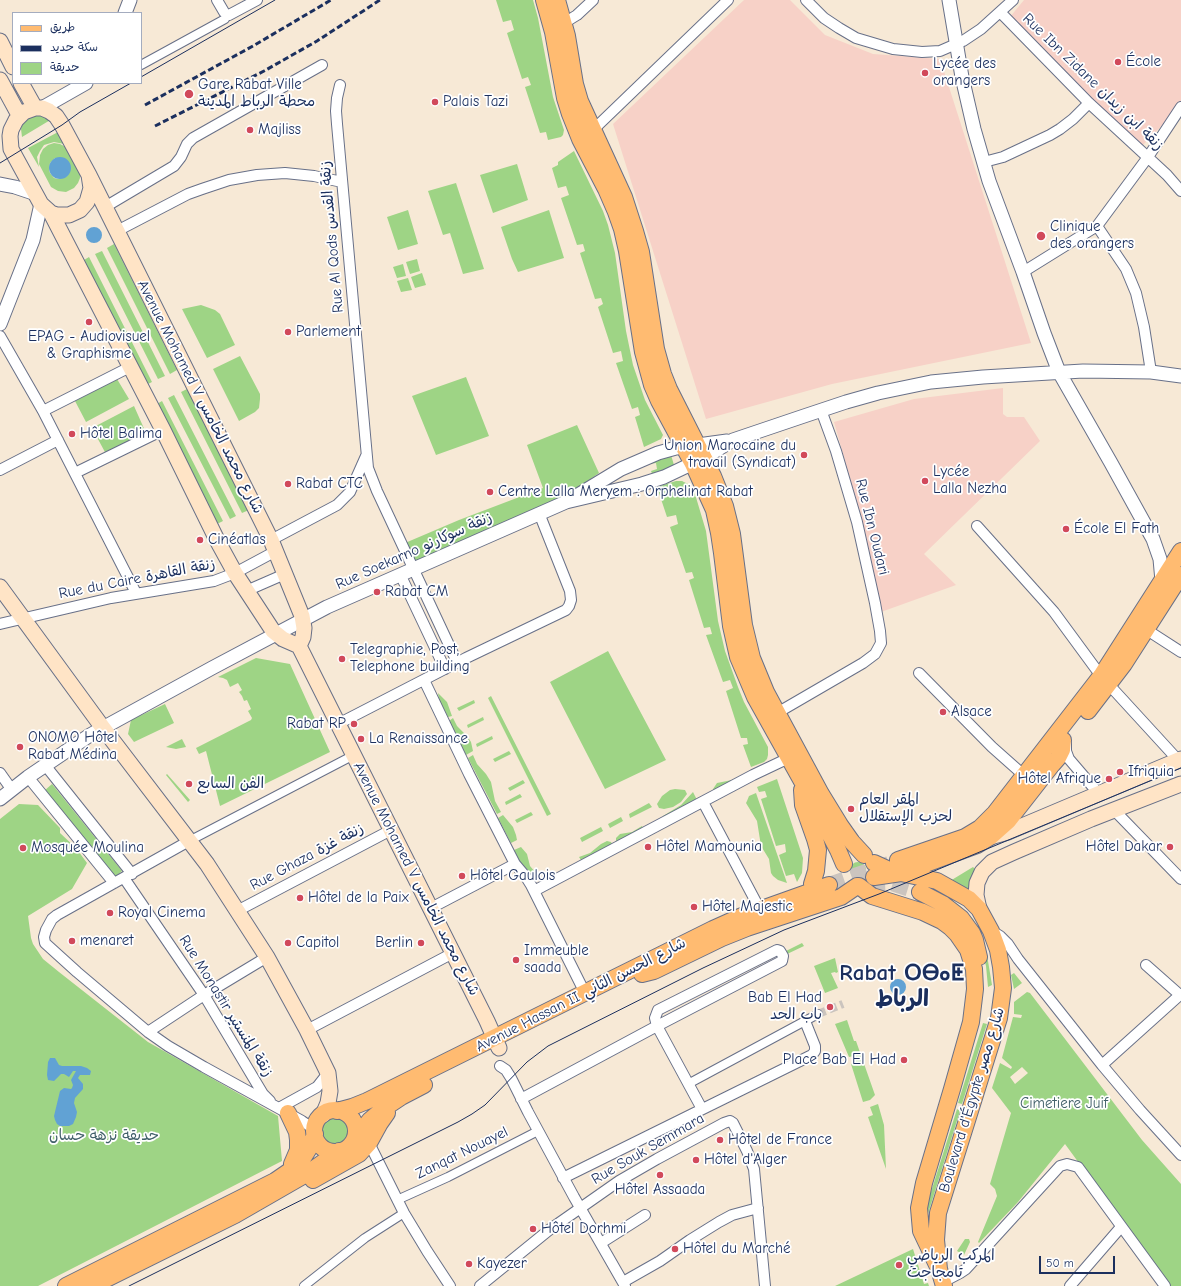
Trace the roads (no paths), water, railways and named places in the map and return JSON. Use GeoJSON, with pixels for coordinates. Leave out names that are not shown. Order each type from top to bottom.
{"type":"FeatureCollection","features":[{"type":"Feature","properties":{"kind":"main road"},"geometry":{"type":"LineString","coordinates":[[544,0],[553,32],[565,98],[570,114],[580,139],[606,189],[622,229],[627,251],[639,330],[648,372],[659,401],[721,495],[730,522],[744,625],[752,658],[795,758],[803,783],[838,850],[844,876],[848,882],[858,886]]}},
{"type":"Feature","properties":{"kind":"main road"},"geometry":{"type":"LineString","coordinates":[[557,0],[564,23],[580,101],[624,197],[641,252],[656,349],[663,374],[694,453],[714,510],[722,553],[730,626],[738,657],[755,697],[779,741],[795,758],[852,842],[871,863]]}},
{"type":"Feature","properties":{"kind":"main road"},"geometry":{"type":"LineString","coordinates":[[0,41],[12,65]]}},
{"type":"Feature","properties":{"kind":"main road"},"geometry":{"type":"LineString","coordinates":[[0,80],[17,117],[11,130],[11,149],[43,204],[130,366],[218,542],[246,591],[269,626],[276,633],[291,643],[300,646]]}},
{"type":"Feature","properties":{"kind":"main road"},"geometry":{"type":"LineString","coordinates":[[0,125],[29,110],[39,108],[22,84]]}},
{"type":"Feature","properties":{"kind":"main road","name":"Avenue Mohamed V شارع محمد الخامس"},"geometry":{"type":"LineString","coordinates":[[39,108],[53,113],[60,121],[89,175],[274,546],[303,619],[304,628],[300,646],[391,830],[488,1020],[497,1043]]}},
{"type":"Feature","properties":{"kind":"main road"},"geometry":{"type":"LineString","coordinates":[[43,204],[57,215],[69,215],[75,213],[84,206],[90,193],[91,188],[89,175]]}},
{"type":"Feature","properties":{"kind":"main road"},"geometry":{"type":"LineString","coordinates":[[1104,681],[1179,554]]}},
{"type":"Feature","properties":{"kind":"main road"},"geometry":{"type":"LineString","coordinates":[[900,867],[980,828],[996,813],[1062,738],[1104,681],[1147,630],[1181,575]]}},
{"type":"Feature","properties":{"kind":"main road"},"geometry":{"type":"LineString","coordinates":[[0,587],[103,728],[207,864],[267,957],[307,1030],[328,1073],[330,1091],[328,1103],[330,1113]]}},
{"type":"Feature","properties":{"kind":"main road"},"geometry":{"type":"LineString","coordinates":[[871,863],[887,855],[968,827],[990,810],[1019,771],[1043,744],[1049,739],[1062,738]]}},
{"type":"Feature","properties":{"kind":"main road"},"geometry":{"type":"LineString","coordinates":[[990,837],[1008,821],[1058,758],[1062,750],[1062,738]]}},
{"type":"Feature","properties":{"kind":"main road"},"geometry":{"type":"LineString","coordinates":[[871,863],[867,885],[858,886],[841,897],[747,928],[722,938],[654,971],[639,970],[648,954],[732,911],[828,878],[843,867],[852,855],[860,854],[871,863],[900,867],[977,844],[990,837],[1008,832],[1179,760]]}},
{"type":"Feature","properties":{"kind":"main road"},"geometry":{"type":"LineString","coordinates":[[803,783],[803,805],[818,850],[816,871],[812,884]]}},
{"type":"Feature","properties":{"kind":"main road"},"geometry":{"type":"LineString","coordinates":[[979,909],[976,895],[976,883],[982,872],[992,862],[1114,810],[1181,784]]}},
{"type":"Feature","properties":{"kind":"main road"},"geometry":{"type":"LineString","coordinates":[[1098,794],[1114,810]]}},
{"type":"Feature","properties":{"kind":"main road","name":"Boulevard d'Égypte شارع مصر"},"geometry":{"type":"LineString","coordinates":[[900,867],[937,881],[969,899],[979,909],[991,931],[998,950],[1001,967],[1003,988],[1002,1003],[997,1028],[938,1213],[936,1240],[942,1279]]}},
{"type":"Feature","properties":{"kind":"main road","name":"Boulevard d'Égypte شارع مصر"},"geometry":{"type":"LineString","coordinates":[[858,886],[872,896],[914,908],[942,921],[957,934],[968,950],[975,979],[974,1006],[971,1022],[924,1184],[919,1208],[922,1231],[942,1279]]}},
{"type":"Feature","properties":{"kind":"main road","name":"Avenue Hassan II شارع الحسن الثاني"},"geometry":{"type":"LineString","coordinates":[[330,1113],[367,1101],[497,1043],[639,970],[727,922],[830,889]]}},
{"type":"Feature","properties":{"kind":"main road"},"geometry":{"type":"LineString","coordinates":[[920,892],[948,907],[967,925],[975,940],[980,963],[983,991],[980,1019],[963,1076],[958,1085],[952,1090]]}},
{"type":"Feature","properties":{"kind":"main road","name":"Avenue Hassan II شارع الحسن الثاني"},"geometry":{"type":"LineString","coordinates":[[362,1140],[374,1117],[401,1097],[585,993],[639,970]]}},
{"type":"Feature","properties":{"kind":"main road"},"geometry":{"type":"LineString","coordinates":[[284,1111],[297,1132],[298,1140],[298,1150],[291,1170]]}},
{"type":"Feature","properties":{"kind":"main road"},"geometry":{"type":"LineString","coordinates":[[66,1286],[275,1181],[291,1170],[307,1153],[315,1132],[316,1123],[330,1113],[348,1115],[354,1122],[356,1130],[362,1140],[363,1150],[355,1157],[252,1211],[236,1215]]}},
{"type":"Feature","properties":{"kind":"main road"},"geometry":{"type":"LineString","coordinates":[[315,1132],[318,1143],[321,1146],[330,1151],[339,1151]]}},
{"type":"Feature","properties":{"kind":"main road"},"geometry":{"type":"LineString","coordinates":[[92,1286],[236,1215],[308,1173],[339,1151],[362,1140]]}},
{"type":"Feature","properties":{"kind":"street"},"geometry":{"type":"LineString","coordinates":[[125,12],[130,0]]}},
{"type":"Feature","properties":{"kind":"street"},"geometry":{"type":"LineString","coordinates":[[217,0],[227,15]]}},
{"type":"Feature","properties":{"kind":"street"},"geometry":{"type":"LineString","coordinates":[[142,64],[224,19],[227,15],[231,15],[257,0]]}},
{"type":"Feature","properties":{"kind":"street"},"geometry":{"type":"LineString","coordinates":[[564,23],[577,15],[593,0]]}},
{"type":"Feature","properties":{"kind":"street"},"geometry":{"type":"LineString","coordinates":[[593,130],[728,0]]}},
{"type":"Feature","properties":{"kind":"street"},"geometry":{"type":"LineString","coordinates":[[806,0],[824,18],[856,38],[893,49],[922,52],[940,51],[956,45],[981,29],[1013,0]]}},
{"type":"Feature","properties":{"kind":"street"},"geometry":{"type":"LineString","coordinates":[[949,0],[956,45],[969,108],[984,162],[1044,333],[1059,372],[1112,463],[1156,545],[1160,559],[1162,581]]}},
{"type":"Feature","properties":{"kind":"street","name":"Rue Ibn Zidane زنقة ابن زيدان"},"geometry":{"type":"LineString","coordinates":[[1000,12],[1089,103],[1167,175],[1181,191]]}},
{"type":"Feature","properties":{"kind":"street"},"geometry":{"type":"LineString","coordinates":[[105,208],[174,166],[181,157],[187,144],[193,138],[322,65]]}},
{"type":"Feature","properties":{"kind":"street"},"geometry":{"type":"LineString","coordinates":[[39,108],[84,84]]}},
{"type":"Feature","properties":{"kind":"street","name":"Rue Al Qods زنقة القدس"},"geometry":{"type":"LineString","coordinates":[[340,85],[336,111],[368,468],[377,491],[457,662]]}},
{"type":"Feature","properties":{"kind":"street"},"geometry":{"type":"LineString","coordinates":[[984,162],[1003,157],[1050,135],[1073,119],[1089,103]]}},
{"type":"Feature","properties":{"kind":"street"},"geometry":{"type":"LineString","coordinates":[[1023,272],[1097,226],[1148,157],[1181,107]]}},
{"type":"Feature","properties":{"kind":"street"},"geometry":{"type":"LineString","coordinates":[[117,231],[188,194],[229,180],[257,175],[286,173],[314,176],[342,182]]}},
{"type":"Feature","properties":{"kind":"street"},"geometry":{"type":"LineString","coordinates":[[0,184],[14,187],[43,204],[33,240],[0,324]]}},
{"type":"Feature","properties":{"kind":"street"},"geometry":{"type":"LineString","coordinates":[[1097,226],[1126,269],[1136,293],[1144,327],[1150,372]]}},
{"type":"Feature","properties":{"kind":"street"},"geometry":{"type":"LineString","coordinates":[[0,336],[43,411],[76,473],[136,593]]}},
{"type":"Feature","properties":{"kind":"street"},"geometry":{"type":"LineString","coordinates":[[43,411],[130,366]]}},
{"type":"Feature","properties":{"kind":"street","name":"Rue Soekarno زنقة سوكارنو"},"geometry":{"type":"LineString","coordinates":[[0,800],[28,777],[90,735],[276,633],[327,607],[400,574],[566,502],[621,469],[658,453],[694,453],[821,410],[878,393],[951,379],[1108,370],[1150,372],[1181,376]]}},
{"type":"Feature","properties":{"kind":"street","name":"Rue Ibn Oudari"},"geometry":{"type":"LineString","coordinates":[[777,714],[875,654],[881,643],[871,583],[851,500],[836,451],[821,410]]}},
{"type":"Feature","properties":{"kind":"street"},"geometry":{"type":"LineString","coordinates":[[76,473],[163,430]]}},
{"type":"Feature","properties":{"kind":"street"},"geometry":{"type":"LineString","coordinates":[[0,470],[58,440]]}},
{"type":"Feature","properties":{"kind":"street","name":"Rue du Caire زنقة القاهرة"},"geometry":{"type":"LineString","coordinates":[[0,624],[111,598],[214,581],[235,572],[337,505],[350,492],[367,453]]}},
{"type":"Feature","properties":{"kind":"street","name":"Rue Soekarno زنقة سوكارنو"},"geometry":{"type":"LineString","coordinates":[[566,502],[655,481],[674,473],[694,453]]}},
{"type":"Feature","properties":{"kind":"street"},"geometry":{"type":"LineString","coordinates":[[338,724],[457,662],[560,613],[569,606],[571,600],[570,591],[539,513]]}},
{"type":"Feature","properties":{"kind":"street"},"geometry":{"type":"LineString","coordinates":[[977,526],[1054,612],[1104,681],[1179,760]]}},
{"type":"Feature","properties":{"kind":"street"},"geometry":{"type":"LineString","coordinates":[[1150,534],[1179,554]]}},
{"type":"Feature","properties":{"kind":"street"},"geometry":{"type":"LineString","coordinates":[[246,591],[285,574]]}},
{"type":"Feature","properties":{"kind":"street"},"geometry":{"type":"LineString","coordinates":[[400,574],[445,669]]}},
{"type":"Feature","properties":{"kind":"street"},"geometry":{"type":"LineString","coordinates":[[1147,630],[1181,652]]}},
{"type":"Feature","properties":{"kind":"street"},"geometry":{"type":"LineString","coordinates":[[919,673],[992,747],[1019,771]]}},
{"type":"Feature","properties":{"kind":"street"},"geometry":{"type":"LineString","coordinates":[[424,680],[469,774],[515,864],[526,877],[534,891],[585,993]]}},
{"type":"Feature","properties":{"kind":"street"},"geometry":{"type":"LineString","coordinates":[[1062,738],[1069,759],[1098,794]]}},
{"type":"Feature","properties":{"kind":"street"},"geometry":{"type":"LineString","coordinates":[[315,1132],[302,1121],[204,1067],[168,1046],[148,1032],[48,947],[44,941],[46,930],[52,919],[57,914],[189,841],[354,755]]}},
{"type":"Feature","properties":{"kind":"street"},"geometry":{"type":"LineString","coordinates":[[728,793],[749,785],[795,758]]}},
{"type":"Feature","properties":{"kind":"street"},"geometry":{"type":"LineString","coordinates":[[534,891],[753,775],[795,758]]}},
{"type":"Feature","properties":{"kind":"street","name":"Rue Monastir زنقة المنستير"},"geometry":{"type":"LineString","coordinates":[[46,765],[128,876],[204,995],[263,1094],[284,1111]]}},
{"type":"Feature","properties":{"kind":"street"},"geometry":{"type":"LineString","coordinates":[[0,772],[12,790]]}},
{"type":"Feature","properties":{"kind":"street"},"geometry":{"type":"LineString","coordinates":[[28,777],[114,883]]}},
{"type":"Feature","properties":{"kind":"street"},"geometry":{"type":"LineString","coordinates":[[703,802],[756,902]]}},
{"type":"Feature","properties":{"kind":"street"},"geometry":{"type":"LineString","coordinates":[[1114,810],[1181,879]]}},
{"type":"Feature","properties":{"kind":"street","name":"Rue Ghaza زنقة غزة"},"geometry":{"type":"LineString","coordinates":[[237,911],[391,830]]}},
{"type":"Feature","properties":{"kind":"street"},"geometry":{"type":"LineString","coordinates":[[431,908],[515,864]]}},
{"type":"Feature","properties":{"kind":"street"},"geometry":{"type":"LineString","coordinates":[[991,931],[1000,936],[1008,944],[1018,959],[1102,1065],[1181,1155]]}},
{"type":"Feature","properties":{"kind":"street"},"geometry":{"type":"LineString","coordinates":[[521,1099],[656,1026],[782,961],[782,953],[777,950],[658,1010],[655,1018],[656,1026],[702,1109]]}},
{"type":"Feature","properties":{"kind":"street"},"geometry":{"type":"LineString","coordinates":[[307,1030],[453,953]]}},
{"type":"Feature","properties":{"kind":"street"},"geometry":{"type":"LineString","coordinates":[[148,1032],[204,995],[267,957]]}},
{"type":"Feature","properties":{"kind":"street"},"geometry":{"type":"LineString","coordinates":[[1102,1065],[1181,994],[1146,965]]}},
{"type":"Feature","properties":{"kind":"street"},"geometry":{"type":"LineString","coordinates":[[688,1084],[818,1014]]}},
{"type":"Feature","properties":{"kind":"street"},"geometry":{"type":"LineString","coordinates":[[564,1178],[812,1055],[816,1049],[805,1020]]}},
{"type":"Feature","properties":{"kind":"street"},"geometry":{"type":"LineString","coordinates":[[500,1066],[506,1070],[580,1208],[624,1284],[719,1222],[732,1215],[758,1208],[765,1286]]}},
{"type":"Feature","properties":{"kind":"street"},"geometry":{"type":"LineString","coordinates":[[284,1111],[317,1087],[328,1073]]}},
{"type":"Feature","properties":{"kind":"street","name":"Rue Souk Semmara"},"geometry":{"type":"LineString","coordinates":[[480,1286],[580,1208],[619,1181],[657,1159],[730,1121],[733,1123],[747,1151],[754,1169],[758,1208]]}},
{"type":"Feature","properties":{"kind":"street","name":"Zanqat Nouayel"},"geometry":{"type":"LineString","coordinates":[[398,1200],[448,1177],[538,1131]]}},
{"type":"Feature","properties":{"kind":"street"},"geometry":{"type":"LineString","coordinates":[[362,1140],[398,1200],[404,1213],[450,1286]]}},
{"type":"Feature","properties":{"kind":"street"},"geometry":{"type":"LineString","coordinates":[[942,1279],[960,1274],[966,1269],[1060,1166],[1064,1164],[1078,1167],[1165,1286]]}},
{"type":"Feature","properties":{"kind":"street"},"geometry":{"type":"LineString","coordinates":[[304,1286],[365,1238],[404,1213]]}},
{"type":"Feature","properties":{"kind":"street"},"geometry":{"type":"LineString","coordinates":[[601,1243],[645,1215]]}},
{"type":"Feature","properties":{"kind":"street"},"geometry":{"type":"LineString","coordinates":[[1070,1286],[1121,1227]]}},
{"type":"Feature","properties":{"kind":"water"},"geometry":{"type":"Polygon","coordinates":[[[60,157],[68,160],[71,168],[68,176],[60,179],[52,176],[49,168],[52,160],[60,157]]]}},
{"type":"Feature","properties":{"kind":"water"},"geometry":{"type":"Polygon","coordinates":[[[94,227],[101,232],[102,235],[97,242],[94,243],[87,238],[86,235],[91,228],[94,227]]]}},
{"type":"Feature","properties":{"kind":"water"},"geometry":{"type":"Polygon","coordinates":[[[895,979],[901,979],[906,984],[904,993],[901,995],[895,995],[890,990],[890,984],[895,979]]]}},
{"type":"Feature","properties":{"kind":"water"},"geometry":{"type":"Polygon","coordinates":[[[50,1058],[55,1058],[59,1065],[62,1066],[81,1066],[91,1071],[90,1075],[80,1075],[78,1078],[83,1084],[83,1089],[75,1098],[74,1103],[77,1112],[76,1117],[73,1124],[69,1126],[60,1126],[57,1124],[54,1116],[60,1091],[64,1088],[72,1088],[73,1085],[71,1080],[76,1071],[73,1071],[69,1077],[61,1074],[54,1081],[48,1080],[48,1062],[50,1058]]]}},
{"type":"Feature","properties":{"kind":"tunnel"},"geometry":{"type":"LineString","coordinates":[[829,885],[889,864]]}},
{"type":"Feature","properties":{"kind":"tunnel"},"geometry":{"type":"LineString","coordinates":[[869,883],[888,882],[920,892]]}},
{"type":"Feature","properties":{"kind":"tunnel"},"geometry":{"type":"LineString","coordinates":[[818,1014],[843,1004]]}},
{"type":"Feature","properties":{"kind":"tram line"},"geometry":{"type":"LineString","coordinates":[[142,76],[275,0]]}},
{"type":"Feature","properties":{"kind":"tram line"},"geometry":{"type":"LineString","coordinates":[[0,163],[62,125],[80,112],[129,84]]}},
{"type":"Feature","properties":{"kind":"tram line"},"geometry":{"type":"LineString","coordinates":[[129,1286],[458,1122],[485,1105],[527,1062],[548,1046],[703,968],[784,930],[879,894],[1181,768]]}},
{"type":"Feature","properties":{"kind":"railway"},"geometry":{"type":"LineString","coordinates":[[145,105],[253,46],[331,0]]}},
{"type":"Feature","properties":{"kind":"railway"},"geometry":{"type":"LineString","coordinates":[[155,126],[264,71],[317,41],[380,0]]}},
{"type":"Feature","properties":{"kind":"place","name":"École"},"geometry":{"type":"Point","coordinates":[1118,62]}},
{"type":"Feature","properties":{"kind":"place","name":"Lycée des orangers"},"geometry":{"type":"Point","coordinates":[925,73]}},
{"type":"Feature","properties":{"kind":"place","name":"Gare Rabat Ville محطة الرباط المدينة"},"geometry":{"type":"Point","coordinates":[189,94]}},
{"type":"Feature","properties":{"kind":"place","name":"Palais Tazi"},"geometry":{"type":"Point","coordinates":[435,102]}},
{"type":"Feature","properties":{"kind":"place","name":"Majliss"},"geometry":{"type":"Point","coordinates":[250,130]}},
{"type":"Feature","properties":{"kind":"place","name":"Clinique des orangers"},"geometry":{"type":"Point","coordinates":[1041,236]}},
{"type":"Feature","properties":{"kind":"place","name":"EPAG - Audiovisuel & Graphisme"},"geometry":{"type":"Point","coordinates":[89,322]}},
{"type":"Feature","properties":{"kind":"place","name":"Parlement"},"geometry":{"type":"Point","coordinates":[288,332]}},
{"type":"Feature","properties":{"kind":"place","name":"Hôtel Balima"},"geometry":{"type":"Point","coordinates":[72,434]}},
{"type":"Feature","properties":{"kind":"place","name":"Union Marocaine du travail (Syndicat)"},"geometry":{"type":"Point","coordinates":[804,455]}},
{"type":"Feature","properties":{"kind":"place","name":"Lycée Lalla Nezha"},"geometry":{"type":"Point","coordinates":[925,481]}},
{"type":"Feature","properties":{"kind":"place","name":"Rabat CTC"},"geometry":{"type":"Point","coordinates":[288,484]}},
{"type":"Feature","properties":{"kind":"place","name":"Centre Lalla Meryem : Orphelinat Rabat"},"geometry":{"type":"Point","coordinates":[490,492]}},
{"type":"Feature","properties":{"kind":"place","name":"École El Fath"},"geometry":{"type":"Point","coordinates":[1066,529]}},
{"type":"Feature","properties":{"kind":"place","name":"Cinéatlas"},"geometry":{"type":"Point","coordinates":[200,540]}},
{"type":"Feature","properties":{"kind":"place","name":"Rabat CM"},"geometry":{"type":"Point","coordinates":[377,592]}},
{"type":"Feature","properties":{"kind":"place","name":"Telegraphie, Post, Telephone building"},"geometry":{"type":"Point","coordinates":[342,659]}},
{"type":"Feature","properties":{"kind":"place","name":"Alsace"},"geometry":{"type":"Point","coordinates":[943,712]}},
{"type":"Feature","properties":{"kind":"place","name":"Rabat RP"},"geometry":{"type":"Point","coordinates":[354,724]}},
{"type":"Feature","properties":{"kind":"place","name":"La Renaissance"},"geometry":{"type":"Point","coordinates":[361,739]}},
{"type":"Feature","properties":{"kind":"place","name":"ONOMO Hôtel Rabat Médina"},"geometry":{"type":"Point","coordinates":[20,747]}},
{"type":"Feature","properties":{"kind":"place","name":"Ifriquia"},"geometry":{"type":"Point","coordinates":[1120,772]}},
{"type":"Feature","properties":{"kind":"place","name":"Hôtel Afrique"},"geometry":{"type":"Point","coordinates":[1109,779]}},
{"type":"Feature","properties":{"kind":"place","name":"الفن السابع"},"geometry":{"type":"Point","coordinates":[189,784]}},
{"type":"Feature","properties":{"kind":"place","name":"المقر العام لحزب الإستقلال"},"geometry":{"type":"Point","coordinates":[851,809]}},
{"type":"Feature","properties":{"kind":"place","name":"Hôtel Mamounia"},"geometry":{"type":"Point","coordinates":[648,847]}},
{"type":"Feature","properties":{"kind":"place","name":"Hôtel Dakar"},"geometry":{"type":"Point","coordinates":[1170,847]}},
{"type":"Feature","properties":{"kind":"place","name":"Mosquée Moulina"},"geometry":{"type":"Point","coordinates":[23,848]}},
{"type":"Feature","properties":{"kind":"place","name":"Hôtel Gaulois"},"geometry":{"type":"Point","coordinates":[462,876]}},
{"type":"Feature","properties":{"kind":"place","name":"Hôtel de la Paix"},"geometry":{"type":"Point","coordinates":[300,898]}},
{"type":"Feature","properties":{"kind":"place","name":"Hôtel Majestic"},"geometry":{"type":"Point","coordinates":[694,907]}},
{"type":"Feature","properties":{"kind":"place","name":"Royal Cinema"},"geometry":{"type":"Point","coordinates":[110,913]}},
{"type":"Feature","properties":{"kind":"place","name":"menaret"},"geometry":{"type":"Point","coordinates":[72,941]}},
{"type":"Feature","properties":{"kind":"place","name":"Capitol"},"geometry":{"type":"Point","coordinates":[288,943]}},
{"type":"Feature","properties":{"kind":"place","name":"Berlin"},"geometry":{"type":"Point","coordinates":[421,943]}},
{"type":"Feature","properties":{"kind":"place","name":"Immeuble saada"},"geometry":{"type":"Point","coordinates":[516,960]}},
{"type":"Feature","properties":{"kind":"place","name":"Bab El Had باب الحد"},"geometry":{"type":"Point","coordinates":[830,1007]}},
{"type":"Feature","properties":{"kind":"place","name":"Place Bab El Had"},"geometry":{"type":"Point","coordinates":[904,1060]}},
{"type":"Feature","properties":{"kind":"place","name":"Hôtel de France"},"geometry":{"type":"Point","coordinates":[720,1140]}},
{"type":"Feature","properties":{"kind":"place","name":"Hôtel d'Alger"},"geometry":{"type":"Point","coordinates":[696,1160]}},
{"type":"Feature","properties":{"kind":"place","name":"Hôtel Assaada"},"geometry":{"type":"Point","coordinates":[660,1175]}},
{"type":"Feature","properties":{"kind":"place","name":"Hôtel Dorhmi"},"geometry":{"type":"Point","coordinates":[533,1229]}},
{"type":"Feature","properties":{"kind":"place","name":"Hôtel du Marché"},"geometry":{"type":"Point","coordinates":[675,1249]}},
{"type":"Feature","properties":{"kind":"place","name":"Kayezer"},"geometry":{"type":"Point","coordinates":[469,1264]}},
{"type":"Feature","properties":{"kind":"place","name":"المركب الرياضي تامجاجت"},"geometry":{"type":"Point","coordinates":[899,1265]}},
{"type":"Feature","properties":{"kind":"district","name":"Rabat ⵔⴱⴰⵟ الرباط"},"geometry":{"type":"Point","coordinates":[902,986]}},
{"type":"Feature","properties":{"kind":"park label","name":"Cimetiere Juif"},"geometry":{"type":"Point","coordinates":[1064,1104]}},
{"type":"Feature","properties":{"kind":"park label","name":"حديقة نزهة حسان"},"geometry":{"type":"Point","coordinates":[104,1136]}}]}
